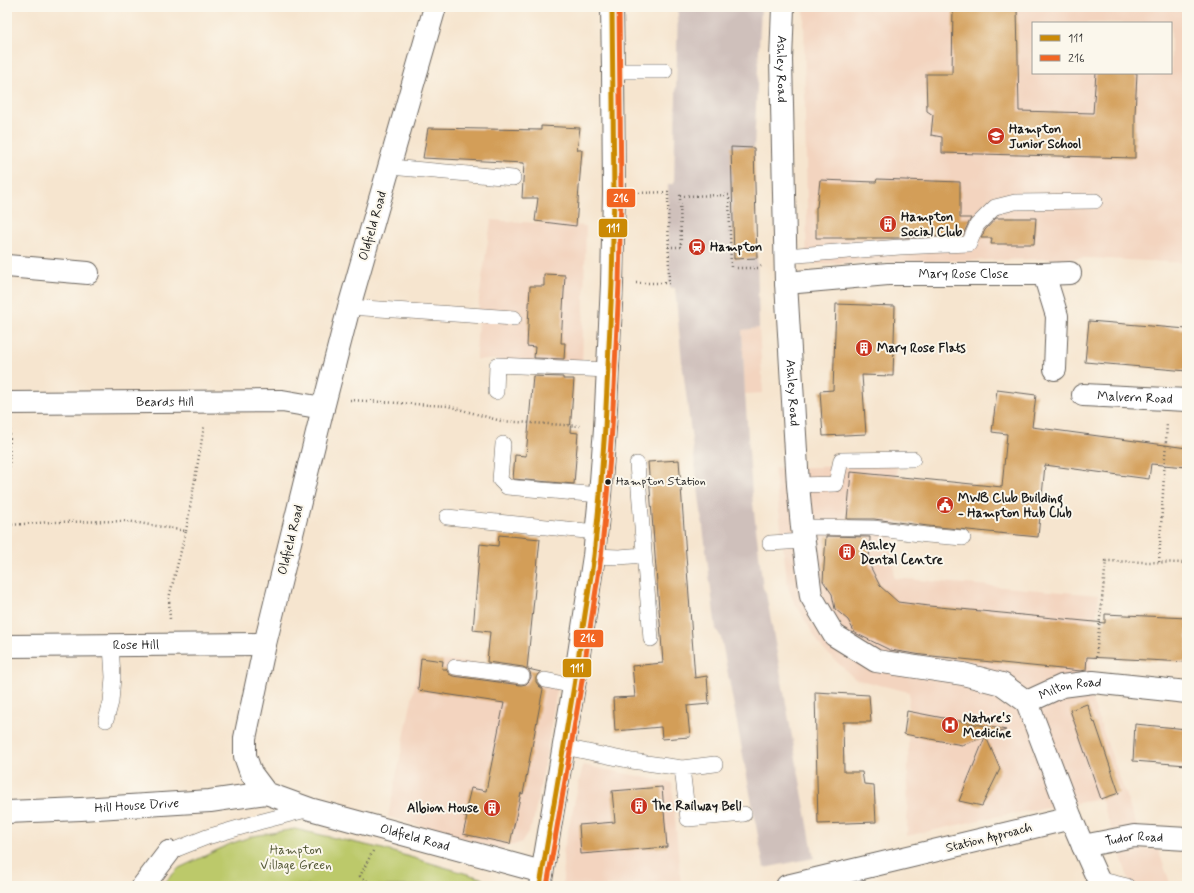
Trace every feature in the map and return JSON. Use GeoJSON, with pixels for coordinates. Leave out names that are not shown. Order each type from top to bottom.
{"type":"FeatureCollection","features":[{"type":"Feature","properties":{"kind":"street","name":"Oldfield Road"},"geometry":{"type":"LineString","coordinates":[[435,7],[349,307],[265,644],[245,738],[245,756],[251,773],[266,793],[310,809],[385,830],[541,879]]}},
{"type":"Feature","properties":{"kind":"street"},"geometry":{"type":"LineString","coordinates":[[541,879],[564,747],[594,556],[600,495],[612,284],[614,193],[612,7]]}},
{"type":"Feature","properties":{"kind":"street","name":"Ashley Road"},"geometry":{"type":"LineString","coordinates":[[783,7],[780,60],[786,283],[798,485],[811,596],[834,635],[876,661],[963,674]]}},
{"type":"Feature","properties":{"kind":"street"},"geometry":{"type":"LineString","coordinates":[[7,266],[88,273]]}},
{"type":"Feature","properties":{"kind":"street","name":"Mary Rose Close"},"geometry":{"type":"LineString","coordinates":[[786,283],[888,274],[1070,273]]}},
{"type":"Feature","properties":{"kind":"street"},"geometry":{"type":"LineString","coordinates":[[1044,274],[1057,316],[1055,368]]}},
{"type":"Feature","properties":{"kind":"street","name":"Malvern Road"},"geometry":{"type":"LineString","coordinates":[[1083,395],[1178,400]]}},
{"type":"Feature","properties":{"kind":"street","name":"Beards Hill"},"geometry":{"type":"LineString","coordinates":[[8,403],[282,401],[325,403]]}},
{"type":"Feature","properties":{"kind":"street","name":"Rose Hill"},"geometry":{"type":"LineString","coordinates":[[8,646],[265,644]]}},
{"type":"Feature","properties":{"kind":"street","name":"Milton Road"},"geometry":{"type":"LineString","coordinates":[[963,674],[1002,684],[1027,702],[1062,686],[1093,682],[1187,692]]}},
{"type":"Feature","properties":{"kind":"street"},"geometry":{"type":"LineString","coordinates":[[1027,702],[1071,818],[1100,882]]}},
{"type":"Feature","properties":{"kind":"street","name":"Hill House Drive"},"geometry":{"type":"LineString","coordinates":[[7,812],[210,801],[266,793]]}},
{"type":"Feature","properties":{"kind":"street","name":"Station Approach"},"geometry":{"type":"LineString","coordinates":[[787,886],[1071,818]]}},
{"type":"Feature","properties":{"kind":"street","name":"Tudor Road"},"geometry":{"type":"LineString","coordinates":[[1083,846],[1134,836],[1187,839]]}},
{"type":"Feature","properties":{"kind":"street"},"geometry":{"type":"LineString","coordinates":[[144,886],[169,852]]}},
{"type":"Feature","properties":{"kind":"lane"},"geometry":{"type":"LineString","coordinates":[[613,71],[665,70]]}},
{"type":"Feature","properties":{"kind":"lane"},"geometry":{"type":"LineString","coordinates":[[390,167],[513,178]]}},
{"type":"Feature","properties":{"kind":"lane"},"geometry":{"type":"LineString","coordinates":[[785,256],[900,247],[969,244],[977,225],[995,207],[1015,202],[1095,201]]}},
{"type":"Feature","properties":{"kind":"lane"},"geometry":{"type":"LineString","coordinates":[[349,307],[514,318]]}},
{"type":"Feature","properties":{"kind":"lane"},"geometry":{"type":"LineString","coordinates":[[496,392],[497,365],[608,370]]}},
{"type":"Feature","properties":{"kind":"lane"},"geometry":{"type":"LineString","coordinates":[[503,444],[500,480],[507,487],[600,495]]}},
{"type":"Feature","properties":{"kind":"lane"},"geometry":{"type":"LineString","coordinates":[[798,485],[836,484],[841,460],[913,459]]}},
{"type":"Feature","properties":{"kind":"lane"},"geometry":{"type":"LineString","coordinates":[[637,464],[651,639]]}},
{"type":"Feature","properties":{"kind":"lane"},"geometry":{"type":"LineString","coordinates":[[447,517],[596,532]]}},
{"type":"Feature","properties":{"kind":"lane"},"geometry":{"type":"LineString","coordinates":[[770,543],[803,534],[873,528],[962,538]]}},
{"type":"Feature","properties":{"kind":"lane"},"geometry":{"type":"LineString","coordinates":[[594,556],[619,557],[644,555]]}},
{"type":"Feature","properties":{"kind":"lane"},"geometry":{"type":"LineString","coordinates":[[106,720],[111,702],[113,677],[111,645]]}},
{"type":"Feature","properties":{"kind":"lane"},"geometry":{"type":"LineString","coordinates":[[454,667],[522,676]]}},
{"type":"Feature","properties":{"kind":"lane"},"geometry":{"type":"LineString","coordinates":[[545,680],[574,686]]}},
{"type":"Feature","properties":{"kind":"lane"},"geometry":{"type":"LineString","coordinates":[[564,747],[632,762],[682,768],[715,764]]}},
{"type":"Feature","properties":{"kind":"lane"},"geometry":{"type":"LineString","coordinates":[[682,768],[688,819],[744,814]]}},
{"type":"Feature","properties":{"kind":"lane"},"geometry":{"type":"LineString","coordinates":[[169,852],[207,837],[310,809]]}},
{"type":"Feature","properties":{"kind":"lane"},"geometry":{"type":"LineString","coordinates":[[1100,882],[1127,886]]}},
{"type":"Feature","properties":{"kind":"path"},"geometry":{"type":"LineString","coordinates":[[612,284],[669,283],[668,192],[614,193]]}},
{"type":"Feature","properties":{"kind":"path"},"geometry":{"type":"LineString","coordinates":[[668,247],[681,247],[680,196],[729,196],[731,268],[758,268],[785,256]]}},
{"type":"Feature","properties":{"kind":"path"},"geometry":{"type":"LineString","coordinates":[[1159,562],[1178,400]]}},
{"type":"Feature","properties":{"kind":"path"},"geometry":{"type":"LineString","coordinates":[[171,644],[169,598],[186,531],[208,402]]}},
{"type":"Feature","properties":{"kind":"path"},"geometry":{"type":"LineString","coordinates":[[8,403],[8,646]]}},
{"type":"Feature","properties":{"kind":"path"},"geometry":{"type":"LineString","coordinates":[[325,403],[448,406],[501,421],[605,428]]}},
{"type":"Feature","properties":{"kind":"path"},"geometry":{"type":"LineString","coordinates":[[8,525],[53,522],[126,521],[186,531]]}},
{"type":"Feature","properties":{"kind":"path"},"geometry":{"type":"LineString","coordinates":[[1093,682],[1106,561],[1187,563]]}},
{"type":"Feature","properties":{"kind":"path"},"geometry":{"type":"LineString","coordinates":[[374,886],[360,876],[385,830]]}},
{"type":"Feature","properties":{"kind":"shaded area"},"geometry":{"type":"Polygon","coordinates":[[[678,7],[761,7],[754,148],[732,147],[734,259],[757,258],[759,328],[742,330],[752,495],[763,588],[766,593],[814,858],[764,868],[721,637],[716,629],[682,362],[675,288],[670,288],[669,283],[668,184],[674,184],[678,7]]]}},
{"type":"Feature","properties":{"kind":"shaded area","name":"Hampton Junior School"},"geometry":{"type":"Polygon","coordinates":[[[804,7],[1187,7],[1187,263],[1089,258],[806,264],[807,204],[804,7]]]}},
{"type":"Feature","properties":{"kind":"shaded area"},"geometry":{"type":"Polygon","coordinates":[[[491,220],[586,226],[582,365],[476,359],[479,299],[491,220]]]}},
{"type":"Feature","properties":{"kind":"shaded area"},"geometry":{"type":"Polygon","coordinates":[[[759,328],[763,393],[745,394],[742,329],[759,328]]]}},
{"type":"Feature","properties":{"kind":"shaded area"},"geometry":{"type":"Polygon","coordinates":[[[897,465],[894,578],[1099,595],[1088,690],[1145,849],[1158,849],[1171,886],[1131,886],[1101,799],[993,817],[907,836],[909,692],[855,679],[821,647],[792,598],[788,588],[774,468],[897,465]]]}},
{"type":"Feature","properties":{"kind":"shaded area"},"geometry":{"type":"Polygon","coordinates":[[[419,658],[523,668],[559,675],[546,757],[533,823],[522,842],[501,849],[388,817],[419,658]]]}},
{"type":"Feature","properties":{"kind":"shaded area"},"geometry":{"type":"Polygon","coordinates":[[[583,765],[672,783],[681,886],[563,886],[563,852],[583,765]]]}},
{"type":"Feature","properties":{"kind":"green space","name":"Hampton Village Green"},"geometry":{"type":"Polygon","coordinates":[[[295,829],[383,849],[481,878],[491,886],[161,886],[179,868],[230,844],[253,836],[295,829]]]}},
{"type":"Feature","properties":{"kind":"building"},"geometry":{"type":"Polygon","coordinates":[[[953,7],[1017,7],[1019,111],[1093,113],[1096,74],[1137,74],[1135,158],[942,153],[942,137],[931,135],[933,115],[927,111],[926,74],[952,74],[953,7]]]}},
{"type":"Feature","properties":{"kind":"building"},"geometry":{"type":"Polygon","coordinates":[[[541,126],[580,128],[577,150],[582,150],[576,226],[535,221],[538,198],[522,198],[524,163],[423,158],[428,128],[541,130],[541,126]]]}},
{"type":"Feature","properties":{"kind":"building"},"geometry":{"type":"Polygon","coordinates":[[[731,147],[754,148],[757,258],[734,259],[731,147]]]}},
{"type":"Feature","properties":{"kind":"building"},"geometry":{"type":"Polygon","coordinates":[[[877,179],[960,182],[960,218],[971,218],[963,235],[899,238],[816,238],[816,207],[820,180],[876,182],[877,179]]]}},
{"type":"Feature","properties":{"kind":"building"},"geometry":{"type":"Polygon","coordinates":[[[996,218],[1036,218],[1034,244],[991,244],[992,238],[981,238],[985,230],[996,218]]]}},
{"type":"Feature","properties":{"kind":"building"},"geometry":{"type":"Polygon","coordinates":[[[544,274],[565,275],[561,343],[565,343],[564,359],[534,358],[535,347],[527,346],[530,286],[544,286],[544,274]]]}},
{"type":"Feature","properties":{"kind":"building","name":"Mary Rose Flats"},"geometry":{"type":"Polygon","coordinates":[[[836,304],[895,306],[893,376],[862,375],[866,434],[823,436],[820,391],[833,390],[836,304]]]}},
{"type":"Feature","properties":{"kind":"building"},"geometry":{"type":"Polygon","coordinates":[[[1089,321],[1187,329],[1187,371],[1085,362],[1089,321]]]}},
{"type":"Feature","properties":{"kind":"building"},"geometry":{"type":"Polygon","coordinates":[[[533,376],[574,379],[570,432],[578,433],[574,484],[513,479],[515,455],[526,456],[533,376]]]}},
{"type":"Feature","properties":{"kind":"building"},"geometry":{"type":"Polygon","coordinates":[[[997,390],[1036,395],[1032,427],[1187,448],[1187,467],[1151,464],[1149,479],[1045,465],[1038,537],[874,519],[847,519],[851,472],[1002,487],[1007,434],[992,432],[997,390]]]}},
{"type":"Feature","properties":{"kind":"building"},"geometry":{"type":"Polygon","coordinates":[[[679,460],[695,678],[707,676],[709,704],[687,706],[690,737],[662,739],[661,727],[615,731],[613,698],[635,697],[632,666],[663,663],[648,462],[679,460]]]}},
{"type":"Feature","properties":{"kind":"building"},"geometry":{"type":"Polygon","coordinates":[[[499,535],[540,539],[527,669],[523,667],[487,662],[490,632],[473,630],[480,544],[498,546],[499,535]]]}},
{"type":"Feature","properties":{"kind":"building"},"geometry":{"type":"Polygon","coordinates":[[[826,536],[870,537],[869,564],[880,586],[898,602],[1105,623],[1105,614],[1187,618],[1187,662],[1087,657],[1086,670],[1081,671],[922,655],[890,650],[855,633],[848,620],[835,609],[832,594],[823,581],[826,536]]]}},
{"type":"Feature","properties":{"kind":"building"},"geometry":{"type":"Polygon","coordinates":[[[421,658],[443,661],[442,669],[446,669],[449,674],[453,676],[521,685],[526,684],[531,677],[528,669],[541,672],[536,678],[536,682],[543,689],[523,794],[521,793],[510,844],[463,834],[467,817],[464,817],[471,788],[486,791],[504,703],[418,690],[421,658]]]}},
{"type":"Feature","properties":{"kind":"building"},"geometry":{"type":"Polygon","coordinates":[[[815,692],[869,695],[871,722],[843,722],[844,772],[862,772],[864,784],[874,785],[876,822],[818,824],[815,692]]]}},
{"type":"Feature","properties":{"kind":"building"},"geometry":{"type":"Polygon","coordinates":[[[1087,704],[1094,723],[1095,722],[1119,793],[1101,799],[1070,710],[1087,704]]]}},
{"type":"Feature","properties":{"kind":"building"},"geometry":{"type":"Polygon","coordinates":[[[907,711],[1006,730],[986,737],[1000,769],[982,806],[959,801],[985,737],[962,745],[904,734],[907,711]]]}},
{"type":"Feature","properties":{"kind":"building"},"geometry":{"type":"Polygon","coordinates":[[[1135,724],[1187,729],[1187,765],[1133,761],[1135,724]]]}},
{"type":"Feature","properties":{"kind":"building","name":"The Railway Bell"},"geometry":{"type":"Polygon","coordinates":[[[662,787],[667,847],[581,854],[579,825],[615,822],[612,791],[662,787]]]}},
{"type":"Feature","properties":{"kind":"transit line","name":"111"},"geometry":{"type":"LineString","coordinates":[[540,886],[574,686],[594,556],[600,495],[612,284],[614,193],[612,7]]}},
{"type":"Feature","properties":{"kind":"transit line","name":"216"},"geometry":{"type":"LineString","coordinates":[[547,886],[581,687],[601,557],[607,496],[619,284],[621,193],[619,7]]}},
{"type":"Feature","properties":{"kind":"place","name":"Hampton Junior School"},"geometry":{"type":"Point","coordinates":[996,136]}},
{"type":"Feature","properties":{"kind":"place","name":"Hampton Social Club"},"geometry":{"type":"Point","coordinates":[888,224]}},
{"type":"Feature","properties":{"kind":"place","name":"Hampton"},"geometry":{"type":"Point","coordinates":[697,247]}},
{"type":"Feature","properties":{"kind":"place","name":"Mary Rose Flats"},"geometry":{"type":"Point","coordinates":[864,348]}},
{"type":"Feature","properties":{"kind":"place","name":"Hampton Station"},"geometry":{"type":"Point","coordinates":[608,482]}},
{"type":"Feature","properties":{"kind":"place","name":"MWB Club Building - Hampton Hub Club"},"geometry":{"type":"Point","coordinates":[945,505]}},
{"type":"Feature","properties":{"kind":"place","name":"Ashley Dental Centre"},"geometry":{"type":"Point","coordinates":[847,552]}},
{"type":"Feature","properties":{"kind":"place","name":"Nature's Medicine"},"geometry":{"type":"Point","coordinates":[950,725]}},
{"type":"Feature","properties":{"kind":"place","name":"The Railway Bell"},"geometry":{"type":"Point","coordinates":[639,806]}},
{"type":"Feature","properties":{"kind":"place","name":"Albion House"},"geometry":{"type":"Point","coordinates":[492,808]}}]}
